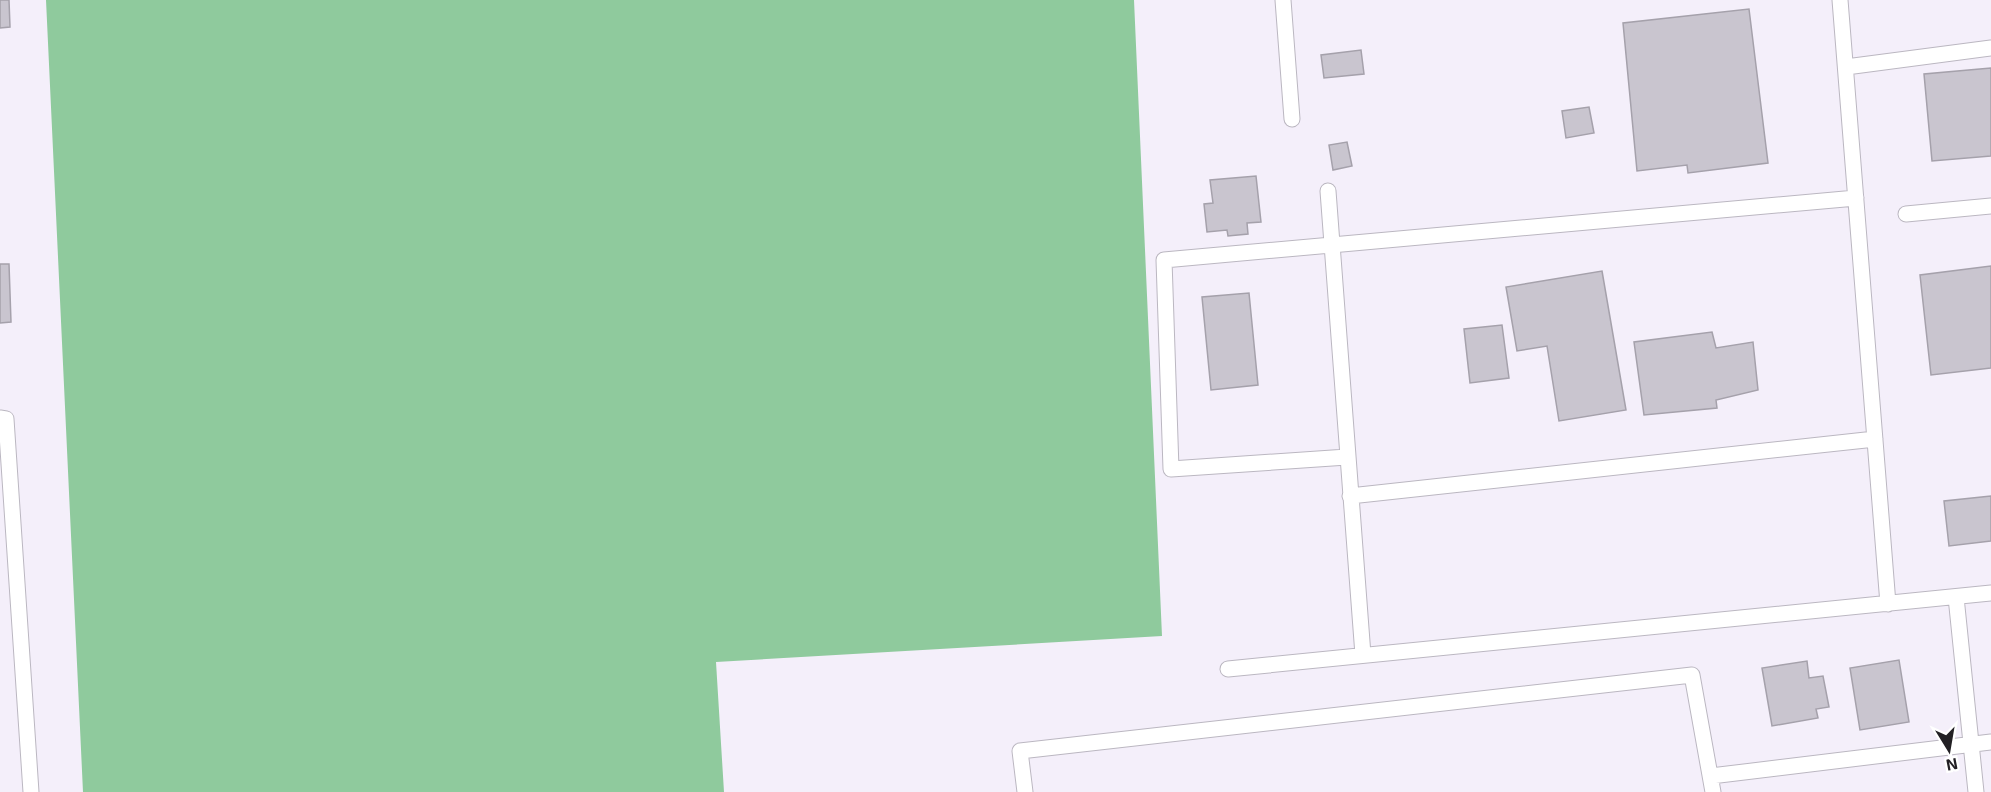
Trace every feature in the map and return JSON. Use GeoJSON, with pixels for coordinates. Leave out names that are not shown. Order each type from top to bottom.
{"type":"FeatureCollection","features":[{"type":"Feature","properties":{"kind":"lane"},"geometry":{"type":"LineString","coordinates":[[1283,0],[1292,119]]}},
{"type":"Feature","properties":{"kind":"lane"},"geometry":{"type":"LineString","coordinates":[[1840,0],[1888,604]]}},
{"type":"Feature","properties":{"kind":"lane"},"geometry":{"type":"LineString","coordinates":[[1846,67],[1991,48]]}},
{"type":"Feature","properties":{"kind":"lane"},"geometry":{"type":"LineString","coordinates":[[1328,191],[1363,656]]}},
{"type":"Feature","properties":{"kind":"lane"},"geometry":{"type":"LineString","coordinates":[[1347,457],[1171,469],[1164,260],[1856,198]]}},
{"type":"Feature","properties":{"kind":"lane"},"geometry":{"type":"LineString","coordinates":[[1906,214],[1991,206]]}},
{"type":"Feature","properties":{"kind":"lane"},"geometry":{"type":"LineString","coordinates":[[0,418],[6,419],[31,792]]}},
{"type":"Feature","properties":{"kind":"lane"},"geometry":{"type":"LineString","coordinates":[[1350,496],[1875,439]]}},
{"type":"Feature","properties":{"kind":"lane"},"geometry":{"type":"LineString","coordinates":[[1228,669],[1991,593]]}},
{"type":"Feature","properties":{"kind":"lane"},"geometry":{"type":"LineString","coordinates":[[1956,597],[1976,792]]}},
{"type":"Feature","properties":{"kind":"lane"},"geometry":{"type":"LineString","coordinates":[[1025,792],[1020,752],[1692,675],[1712,776],[1713,792]]}},
{"type":"Feature","properties":{"kind":"lane"},"geometry":{"type":"LineString","coordinates":[[1712,776],[1991,742]]}},
{"type":"Feature","properties":{"kind":"shaded area"},"geometry":{"type":"Polygon","coordinates":[[[46,0],[1134,0],[1162,636],[716,662],[724,792],[83,792],[46,0]]]}},
{"type":"Feature","properties":{"kind":"building"},"geometry":{"type":"Polygon","coordinates":[[[0,0],[9,0],[10,27],[0,28],[0,0]]]}},
{"type":"Feature","properties":{"kind":"building"},"geometry":{"type":"Polygon","coordinates":[[[1749,9],[1768,163],[1688,173],[1687,165],[1637,171],[1623,23],[1749,9]]]}},
{"type":"Feature","properties":{"kind":"building"},"geometry":{"type":"Polygon","coordinates":[[[1361,50],[1364,74],[1324,78],[1321,55],[1361,50]]]}},
{"type":"Feature","properties":{"kind":"building"},"geometry":{"type":"Polygon","coordinates":[[[1991,68],[1991,156],[1932,161],[1924,74],[1991,68]]]}},
{"type":"Feature","properties":{"kind":"building"},"geometry":{"type":"Polygon","coordinates":[[[1589,107],[1594,133],[1566,138],[1562,111],[1589,107]]]}},
{"type":"Feature","properties":{"kind":"building"},"geometry":{"type":"Polygon","coordinates":[[[1347,142],[1352,166],[1333,170],[1329,145],[1347,142]]]}},
{"type":"Feature","properties":{"kind":"building"},"geometry":{"type":"Polygon","coordinates":[[[1256,176],[1261,222],[1247,223],[1248,234],[1228,236],[1227,230],[1207,232],[1204,204],[1213,203],[1210,180],[1256,176]]]}},
{"type":"Feature","properties":{"kind":"building"},"geometry":{"type":"Polygon","coordinates":[[[0,264],[9,264],[11,322],[0,323],[0,264]]]}},
{"type":"Feature","properties":{"kind":"building"},"geometry":{"type":"Polygon","coordinates":[[[1991,266],[1991,368],[1931,375],[1920,275],[1991,266]]]}},
{"type":"Feature","properties":{"kind":"building"},"geometry":{"type":"Polygon","coordinates":[[[1602,271],[1626,410],[1559,421],[1547,346],[1517,351],[1506,287],[1602,271]]]}},
{"type":"Feature","properties":{"kind":"building"},"geometry":{"type":"Polygon","coordinates":[[[1249,293],[1258,385],[1211,390],[1202,297],[1249,293]]]}},
{"type":"Feature","properties":{"kind":"building"},"geometry":{"type":"Polygon","coordinates":[[[1502,325],[1509,378],[1470,383],[1464,329],[1502,325]]]}},
{"type":"Feature","properties":{"kind":"building"},"geometry":{"type":"Polygon","coordinates":[[[1712,332],[1716,348],[1753,342],[1758,390],[1716,400],[1717,408],[1644,415],[1634,342],[1712,332]]]}},
{"type":"Feature","properties":{"kind":"building"},"geometry":{"type":"Polygon","coordinates":[[[1991,496],[1991,541],[1949,546],[1944,501],[1991,496]]]}},
{"type":"Feature","properties":{"kind":"building"},"geometry":{"type":"Polygon","coordinates":[[[1899,660],[1909,722],[1860,730],[1850,668],[1899,660]]]}},
{"type":"Feature","properties":{"kind":"building"},"geometry":{"type":"Polygon","coordinates":[[[1807,661],[1809,678],[1823,676],[1829,707],[1816,709],[1818,718],[1772,726],[1762,668],[1807,661]]]}}]}
